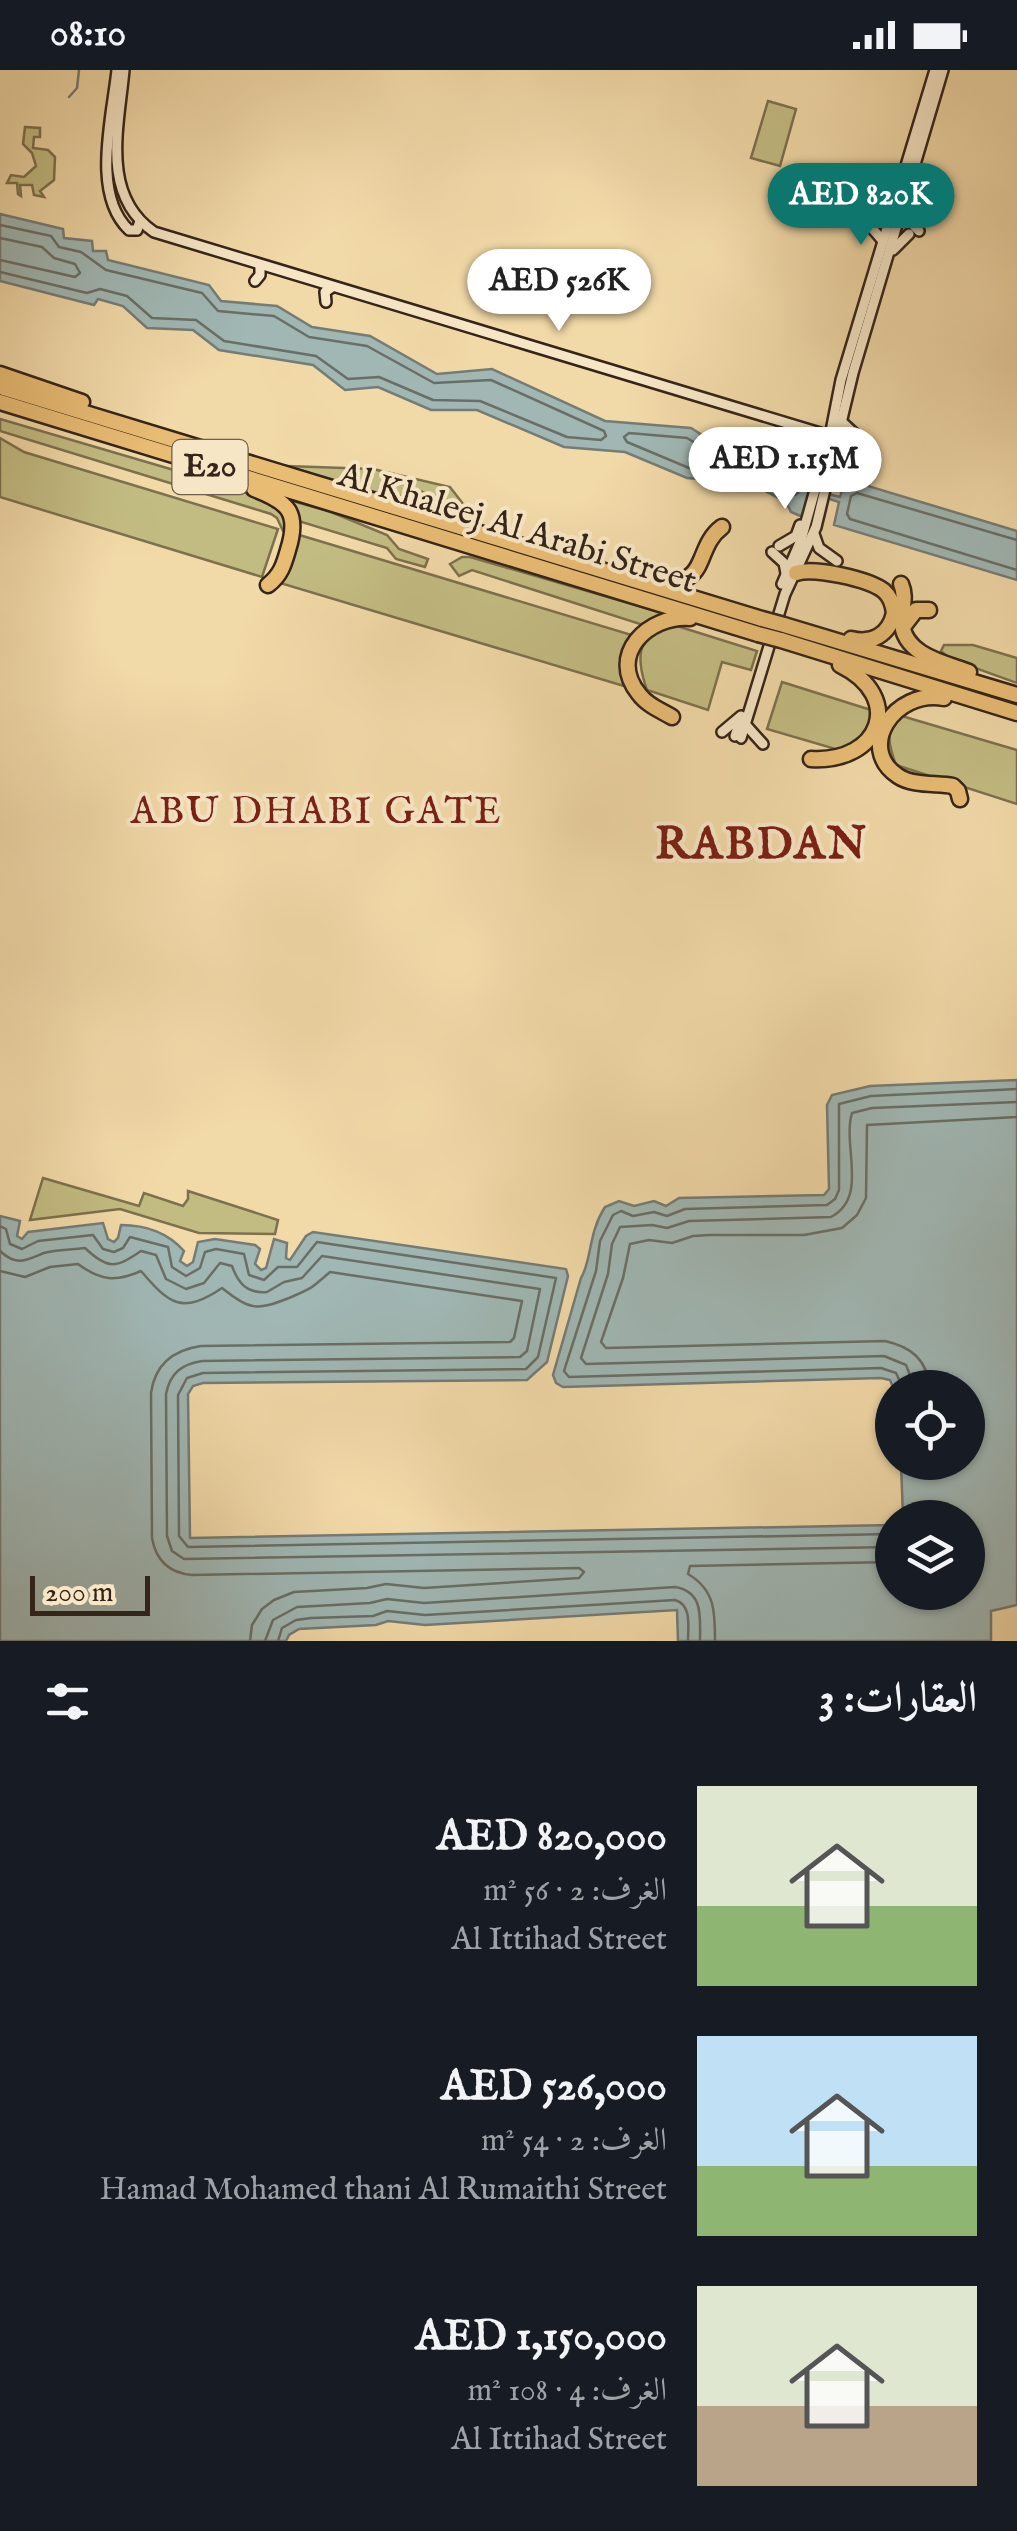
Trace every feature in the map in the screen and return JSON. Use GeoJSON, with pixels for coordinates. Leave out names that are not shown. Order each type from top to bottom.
{"type":"FeatureCollection","features":[{"type":"Feature","properties":{"kind":"highway"},"geometry":{"type":"LineString","coordinates":[[0,374],[110,412],[156,434]]}},
{"type":"Feature","properties":{"kind":"highway","name":"Al Khaleej Al Arabi Street"},"geometry":{"type":"LineString","coordinates":[[0,387],[610,573],[782,633],[1017,692]]}},
{"type":"Feature","properties":{"kind":"highway","name":"Al Khaleej Al Arabi Street"},"geometry":{"type":"LineString","coordinates":[[0,402],[714,620],[760,626]]}},
{"type":"Feature","properties":{"kind":"highway"},"geometry":{"type":"LineString","coordinates":[[184,459],[266,494],[288,508],[294,532],[283,568],[268,585]]}},
{"type":"Feature","properties":{"kind":"highway"},"geometry":{"type":"LineString","coordinates":[[610,573],[630,572],[679,580],[699,568],[712,536],[722,527]]}},
{"type":"Feature","properties":{"kind":"highway"},"geometry":{"type":"LineString","coordinates":[[699,528],[706,549]]}},
{"type":"Feature","properties":{"kind":"highway"},"geometry":{"type":"LineString","coordinates":[[791,575],[820,570],[877,587],[893,605],[890,626],[874,639],[826,634],[816,643],[860,677],[872,691],[877,711],[872,734],[858,750],[837,759],[811,759]]}},
{"type":"Feature","properties":{"kind":"highway"},"geometry":{"type":"LineString","coordinates":[[900,584],[904,594],[902,628],[908,641],[921,652],[1017,692]]}},
{"type":"Feature","properties":{"kind":"highway"},"geometry":{"type":"LineString","coordinates":[[902,628],[916,610],[929,610]]}},
{"type":"Feature","properties":{"kind":"highway"},"geometry":{"type":"LineString","coordinates":[[672,717],[647,703],[635,689],[630,673],[631,650],[645,629],[664,620],[714,620]]}},
{"type":"Feature","properties":{"kind":"highway","name":"Al Khaleej Al Arabi Street"},"geometry":{"type":"LineString","coordinates":[[816,643],[1017,713]]}},
{"type":"Feature","properties":{"kind":"highway"},"geometry":{"type":"LineString","coordinates":[[960,799],[953,786],[912,782],[896,775],[884,755],[882,737],[892,714],[914,698],[976,700]]}},
{"type":"Feature","properties":{"kind":"main road"},"geometry":{"type":"LineString","coordinates":[[120,70],[107,192],[116,216],[129,230],[137,230],[140,221]]}},
{"type":"Feature","properties":{"kind":"main road"},"geometry":{"type":"LineString","coordinates":[[120,70],[117,173],[125,201],[140,221],[163,236],[830,436]]}},
{"type":"Feature","properties":{"kind":"main road"},"geometry":{"type":"LineString","coordinates":[[738,737],[791,575],[830,436],[841,380],[935,70]]}},
{"type":"Feature","properties":{"kind":"main road"},"geometry":{"type":"LineString","coordinates":[[791,575],[815,530],[853,372],[947,73]]}},
{"type":"Feature","properties":{"kind":"main road"},"geometry":{"type":"LineString","coordinates":[[876,218],[894,200]]}},
{"type":"Feature","properties":{"kind":"main road"},"geometry":{"type":"LineString","coordinates":[[886,260],[897,244],[914,233],[901,212]]}},
{"type":"Feature","properties":{"kind":"main road"},"geometry":{"type":"LineString","coordinates":[[856,219],[871,227],[883,241]]}},
{"type":"Feature","properties":{"kind":"main road"},"geometry":{"type":"LineString","coordinates":[[255,280],[260,275],[260,265]]}},
{"type":"Feature","properties":{"kind":"main road"},"geometry":{"type":"LineString","coordinates":[[326,302],[324,292],[332,287]]}},
{"type":"Feature","properties":{"kind":"main road"},"geometry":{"type":"LineString","coordinates":[[812,433],[835,410]]}},
{"type":"Feature","properties":{"kind":"main road"},"geometry":{"type":"LineString","coordinates":[[842,422],[870,448]]}},
{"type":"Feature","properties":{"kind":"main road"},"geometry":{"type":"LineString","coordinates":[[812,433],[824,457]]}},
{"type":"Feature","properties":{"kind":"main road"},"geometry":{"type":"LineString","coordinates":[[830,478],[851,449]]}},
{"type":"Feature","properties":{"kind":"main road"},"geometry":{"type":"LineString","coordinates":[[791,575],[776,549],[796,536],[805,521]]}},
{"type":"Feature","properties":{"kind":"main road"},"geometry":{"type":"LineString","coordinates":[[815,530],[819,548],[837,561]]}},
{"type":"Feature","properties":{"kind":"main road"},"geometry":{"type":"LineString","coordinates":[[791,575],[811,564]]}},
{"type":"Feature","properties":{"kind":"main road"},"geometry":{"type":"LineString","coordinates":[[722,732],[744,719]]}},
{"type":"Feature","properties":{"kind":"main road"},"geometry":{"type":"LineString","coordinates":[[744,719],[763,744]]}},
{"type":"Feature","properties":{"kind":"shaded area"},"geometry":{"type":"Polygon","coordinates":[[[768,101],[796,109],[780,166],[751,158],[768,101]]]}},
{"type":"Feature","properties":{"kind":"shaded area"},"geometry":{"type":"Polygon","coordinates":[[[25,127],[40,128],[33,148],[48,150],[55,157],[54,180],[40,191],[44,197],[34,195],[32,185],[20,185],[21,196],[17,183],[7,183],[11,175],[24,177],[36,166],[32,153],[23,144],[25,127]]]}},
{"type":"Feature","properties":{"kind":"shaded area"},"geometry":{"type":"Polygon","coordinates":[[[0,419],[272,502],[285,513],[289,532],[283,531],[271,514],[0,431],[0,419]]]}},
{"type":"Feature","properties":{"kind":"shaded area"},"geometry":{"type":"Polygon","coordinates":[[[0,438],[24,452],[278,529],[262,577],[0,497],[0,438]]]}},
{"type":"Feature","properties":{"kind":"shaded area"},"geometry":{"type":"Polygon","coordinates":[[[286,466],[373,469],[450,487],[464,505],[416,490],[396,498],[286,466]]]}},
{"type":"Feature","properties":{"kind":"shaded area"},"geometry":{"type":"Polygon","coordinates":[[[275,496],[331,512],[387,535],[399,549],[428,559],[425,567],[396,559],[387,548],[295,520],[275,496]]]}},
{"type":"Feature","properties":{"kind":"shaded area"},"geometry":{"type":"Polygon","coordinates":[[[296,534],[635,636],[624,669],[624,686],[280,583],[296,534]]]}},
{"type":"Feature","properties":{"kind":"shaded area"},"geometry":{"type":"Polygon","coordinates":[[[462,557],[666,614],[646,626],[472,570],[459,576],[450,564],[462,557]]]}},
{"type":"Feature","properties":{"kind":"shaded area"},"geometry":{"type":"Polygon","coordinates":[[[677,626],[757,651],[751,670],[722,662],[708,710],[647,690],[641,666],[642,648],[653,634],[677,626]]]}},
{"type":"Feature","properties":{"kind":"shaded area"},"geometry":{"type":"Polygon","coordinates":[[[944,645],[973,645],[1017,658],[1017,683],[950,659],[941,651],[944,645]]]}},
{"type":"Feature","properties":{"kind":"shaded area"},"geometry":{"type":"Polygon","coordinates":[[[782,682],[871,710],[872,725],[862,738],[842,751],[767,729],[782,682]]]}},
{"type":"Feature","properties":{"kind":"shaded area"},"geometry":{"type":"Polygon","coordinates":[[[895,714],[1017,750],[1017,804],[896,765],[890,740],[895,714]]]}},
{"type":"Feature","properties":{"kind":"shaded area"},"geometry":{"type":"Polygon","coordinates":[[[43,1178],[139,1206],[144,1193],[183,1206],[188,1191],[278,1220],[275,1234],[199,1233],[120,1209],[30,1220],[43,1178]]]}},
{"type":"Feature","properties":{"kind":"water"},"geometry":{"type":"Polygon","coordinates":[[[0,214],[63,229],[64,238],[92,241],[93,251],[106,251],[108,260],[209,285],[221,301],[277,306],[312,327],[370,336],[437,374],[492,369],[605,421],[691,428],[724,449],[778,456],[780,453],[817,466],[812,490],[840,497],[845,479],[1017,531],[1017,580],[834,525],[839,502],[811,493],[803,517],[791,512],[786,502],[750,483],[687,478],[625,452],[564,447],[477,410],[431,410],[378,387],[345,390],[313,365],[219,350],[193,330],[147,328],[123,306],[98,299],[94,305],[0,281],[0,214]]]}},
{"type":"Feature","properties":{"kind":"water"},"geometry":{"type":"Polygon","coordinates":[[[1017,1080],[1017,1605],[991,1611],[991,1641],[678,1641],[677,1610],[425,1625],[388,1621],[299,1629],[286,1641],[0,1641],[0,1216],[20,1221],[17,1236],[22,1239],[28,1232],[103,1223],[108,1239],[114,1242],[121,1225],[147,1228],[178,1245],[184,1251],[180,1261],[187,1266],[193,1262],[198,1242],[215,1239],[255,1245],[260,1249],[255,1264],[261,1270],[266,1268],[274,1239],[287,1243],[286,1258],[290,1260],[313,1232],[566,1269],[568,1276],[547,1362],[527,1380],[193,1386],[188,1394],[190,1538],[875,1525],[875,1610],[985,1610],[985,1500],[902,1500],[902,1480],[985,1480],[985,1370],[875,1370],[875,1378],[563,1387],[553,1375],[605,1207],[619,1201],[634,1206],[654,1201],[666,1206],[679,1198],[824,1195],[829,1189],[827,1105],[832,1095],[870,1086],[1017,1080]]]}},
{"type":"Feature","properties":{"kind":"waterway"},"geometry":{"type":"LineString","coordinates":[[69,97],[77,88],[79,70]]}},
{"type":"Feature","properties":{"kind":"district","name":"ABU DHABI GATE"},"geometry":{"type":"Point","coordinates":[317,813]}},
{"type":"Feature","properties":{"kind":"district","name":"RABDAN"},"geometry":{"type":"Point","coordinates":[762,845]}}]}
